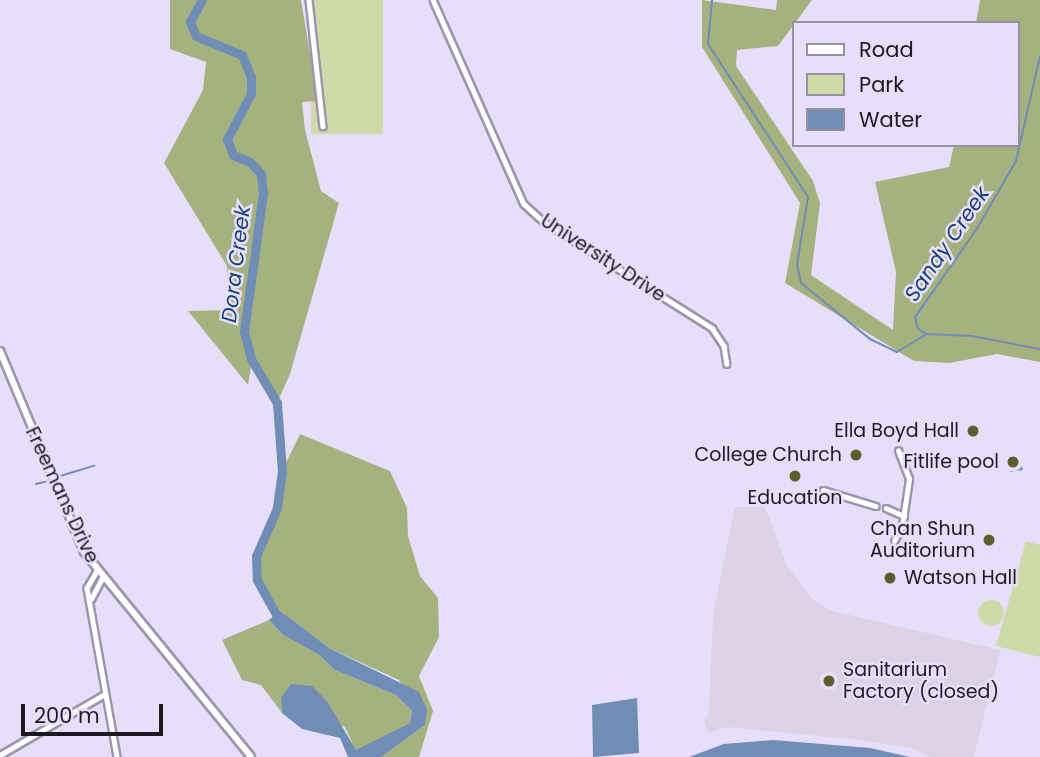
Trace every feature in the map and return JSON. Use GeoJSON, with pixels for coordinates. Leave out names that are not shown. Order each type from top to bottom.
{"type":"FeatureCollection","features":[{"type":"Feature","properties":{"kind":"main road","name":"Freemans Drive"},"geometry":{"type":"LineString","coordinates":[[0,351],[72,527],[97,571],[251,757]]}},
{"type":"Feature","properties":{"kind":"street"},"geometry":{"type":"LineString","coordinates":[[309,0],[324,126]]}},
{"type":"Feature","properties":{"kind":"street","name":"University Drive"},"geometry":{"type":"LineString","coordinates":[[433,0],[524,204],[544,222],[712,328],[724,346],[727,364]]}},
{"type":"Feature","properties":{"kind":"street"},"geometry":{"type":"LineString","coordinates":[[894,541],[904,516],[909,479],[898,451]]}},
{"type":"Feature","properties":{"kind":"street"},"geometry":{"type":"LineString","coordinates":[[822,490],[876,506]]}},
{"type":"Feature","properties":{"kind":"street"},"geometry":{"type":"LineString","coordinates":[[886,508],[904,516]]}},
{"type":"Feature","properties":{"kind":"street"},"geometry":{"type":"LineString","coordinates":[[97,571],[87,588],[117,757]]}},
{"type":"Feature","properties":{"kind":"street"},"geometry":{"type":"LineString","coordinates":[[91,600],[102,578]]}},
{"type":"Feature","properties":{"kind":"street"},"geometry":{"type":"LineString","coordinates":[[0,755],[105,694]]}},
{"type":"Feature","properties":{"kind":"shaded area"},"geometry":{"type":"Polygon","coordinates":[[[735,507],[765,507],[787,566],[812,599],[832,611],[1000,650],[974,757],[931,757],[912,748],[852,739],[726,727],[709,733],[704,723],[709,710],[713,614],[735,507]]]}},
{"type":"Feature","properties":{"kind":"green space"},"geometry":{"type":"Polygon","coordinates":[[[170,0],[301,0],[318,101],[302,102],[305,130],[321,191],[339,203],[290,374],[277,403],[252,360],[248,385],[188,311],[229,310],[227,266],[164,163],[203,90],[206,62],[170,49],[170,0]]]}},
{"type":"Feature","properties":{"kind":"green space"},"geometry":{"type":"Polygon","coordinates":[[[311,0],[383,0],[383,134],[311,134],[311,0]]]}},
{"type":"Feature","properties":{"kind":"green space"},"geometry":{"type":"Polygon","coordinates":[[[702,0],[776,10],[777,0],[812,0],[796,21],[792,21],[792,27],[778,46],[737,50],[736,66],[813,181],[820,203],[811,275],[893,330],[896,272],[875,182],[949,167],[954,147],[1019,147],[1019,21],[976,21],[980,0],[1040,0],[1040,362],[997,354],[949,363],[914,361],[785,283],[800,203],[702,47],[702,0]]]}},
{"type":"Feature","properties":{"kind":"green space"},"geometry":{"type":"Polygon","coordinates":[[[300,434],[390,471],[407,508],[408,536],[420,576],[438,598],[439,637],[419,676],[433,711],[419,757],[381,757],[425,725],[399,680],[329,648],[286,615],[276,614],[257,580],[256,556],[277,508],[282,471],[300,434]]]}},
{"type":"Feature","properties":{"kind":"green space"},"geometry":{"type":"Polygon","coordinates":[[[1026,541],[1040,545],[1040,657],[996,646],[1026,541]]]}},
{"type":"Feature","properties":{"kind":"green space"},"geometry":{"type":"Polygon","coordinates":[[[991,600],[1000,604],[1004,613],[1000,622],[991,626],[982,622],[978,613],[982,604],[991,600]]]}},
{"type":"Feature","properties":{"kind":"green space"},"geometry":{"type":"Polygon","coordinates":[[[269,620],[283,635],[318,654],[335,670],[396,695],[412,711],[410,723],[356,751],[345,727],[281,698],[282,713],[261,685],[242,680],[222,640],[269,620]]]}},
{"type":"Feature","properties":{"kind":"water","name":"Fitlife pool"},"geometry":{"type":"Polygon","coordinates":[[[1017,453],[1023,470],[1010,472],[1008,454],[1017,453]]]}},
{"type":"Feature","properties":{"kind":"water"},"geometry":{"type":"Polygon","coordinates":[[[276,614],[286,615],[329,648],[419,692],[427,710],[425,725],[381,757],[348,757],[340,738],[302,729],[282,713],[281,698],[291,684],[312,686],[327,701],[356,750],[410,723],[412,711],[396,695],[335,670],[318,654],[283,635],[269,620],[276,614]]]}},
{"type":"Feature","properties":{"kind":"water"},"geometry":{"type":"Polygon","coordinates":[[[637,698],[639,753],[593,757],[592,705],[637,698]]]}},
{"type":"Feature","properties":{"kind":"water"},"geometry":{"type":"Polygon","coordinates":[[[773,740],[870,748],[910,757],[689,757],[724,744],[773,740]]]}},
{"type":"Feature","properties":{"kind":"waterway","name":"Dora Creek"},"geometry":{"type":"LineString","coordinates":[[202,0],[190,22],[196,36],[242,55],[251,77],[251,94],[227,139],[233,155],[250,162],[261,174],[263,193],[244,332],[251,359],[277,403],[282,471],[277,508],[256,556],[257,580],[276,614],[285,621]]}},
{"type":"Feature","properties":{"kind":"waterway"},"geometry":{"type":"LineString","coordinates":[[712,0],[708,44],[808,197],[797,265],[801,283],[870,339],[897,352],[927,334]]}},
{"type":"Feature","properties":{"kind":"waterway","name":"Sandy Creek"},"geometry":{"type":"LineString","coordinates":[[1040,56],[1016,161],[976,230],[915,317],[918,329],[927,334],[972,336],[1040,349]]}},
{"type":"Feature","properties":{"kind":"waterway"},"geometry":{"type":"LineString","coordinates":[[57,477],[94,466]]}},
{"type":"Feature","properties":{"kind":"waterway"},"geometry":{"type":"LineString","coordinates":[[36,484],[48,481]]}},
{"type":"Feature","properties":{"kind":"place","name":"Ella Boyd Hall"},"geometry":{"type":"Point","coordinates":[973,431]}},
{"type":"Feature","properties":{"kind":"place","name":"College Church"},"geometry":{"type":"Point","coordinates":[856,455]}},
{"type":"Feature","properties":{"kind":"place","name":"Fitlife pool"},"geometry":{"type":"Point","coordinates":[1013,462]}},
{"type":"Feature","properties":{"kind":"place","name":"Education"},"geometry":{"type":"Point","coordinates":[795,476]}},
{"type":"Feature","properties":{"kind":"place","name":"Chan Shun Auditorium"},"geometry":{"type":"Point","coordinates":[989,540]}},
{"type":"Feature","properties":{"kind":"place","name":"Watson Hall"},"geometry":{"type":"Point","coordinates":[890,578]}},
{"type":"Feature","properties":{"kind":"place","name":"Sanitarium Factory (closed)"},"geometry":{"type":"Point","coordinates":[829,681]}}]}
